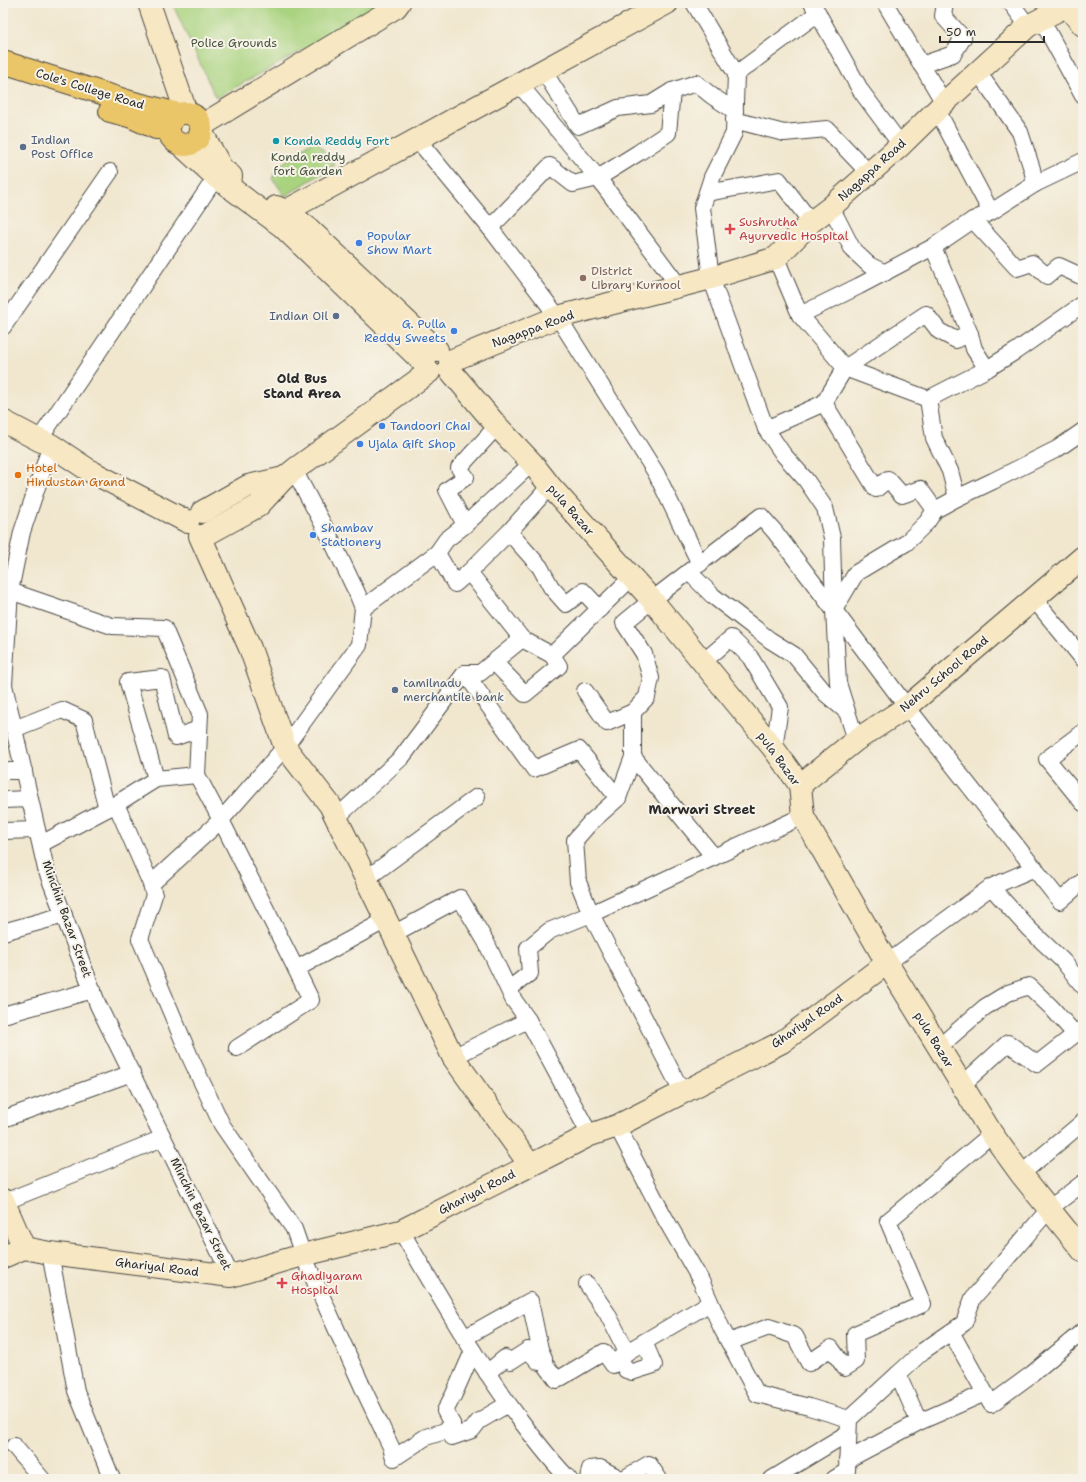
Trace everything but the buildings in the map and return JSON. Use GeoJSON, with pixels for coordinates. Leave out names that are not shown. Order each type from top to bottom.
{"type":"FeatureCollection","features":[{"type":"Feature","properties":{"kind":"main road","name":"Cole's College Road"},"geometry":{"type":"LineString","coordinates":[[3,62],[130,102],[186,126]]}},
{"type":"Feature","properties":{"kind":"main road","name":"Cole's College Road"},"geometry":{"type":"LineString","coordinates":[[3,78],[132,117],[156,128],[186,126]]}},
{"type":"Feature","properties":{"kind":"street"},"geometry":{"type":"LineString","coordinates":[[149,3],[186,126],[216,177],[280,216]]}},
{"type":"Feature","properties":{"kind":"street"},"geometry":{"type":"LineString","coordinates":[[186,126],[396,7],[398,3]]}},
{"type":"Feature","properties":{"kind":"street"},"geometry":{"type":"LineString","coordinates":[[280,216],[417,139],[667,3]]}},
{"type":"Feature","properties":{"kind":"street"},"geometry":{"type":"LineString","coordinates":[[694,3],[736,74],[734,133],[712,177],[702,208],[711,278],[766,429],[783,454],[806,480],[825,508],[832,538],[838,683],[856,740]]}},
{"type":"Feature","properties":{"kind":"street"},"geometry":{"type":"LineString","coordinates":[[885,3],[921,65],[990,212]]}},
{"type":"Feature","properties":{"kind":"street"},"geometry":{"type":"LineString","coordinates":[[921,65],[953,54],[963,38],[944,16],[945,3]]}},
{"type":"Feature","properties":{"kind":"street"},"geometry":{"type":"LineString","coordinates":[[1011,3],[1034,22],[1083,96]]}},
{"type":"Feature","properties":{"kind":"street"},"geometry":{"type":"LineString","coordinates":[[1065,4],[1083,25]]}},
{"type":"Feature","properties":{"kind":"street","name":"Nagappa Road"},"geometry":{"type":"LineString","coordinates":[[289,474],[438,363],[558,318],[711,278],[776,258],[811,222],[831,207],[901,145],[940,107],[1034,22],[1065,4]]}},
{"type":"Feature","properties":{"kind":"street"},"geometry":{"type":"LineString","coordinates":[[736,74],[815,8],[861,90],[901,145]]}},
{"type":"Feature","properties":{"kind":"street"},"geometry":{"type":"LineString","coordinates":[[544,70],[578,126],[618,108],[651,104],[672,91],[696,83],[734,115],[784,133],[827,129],[869,172]]}},
{"type":"Feature","properties":{"kind":"street"},"geometry":{"type":"LineString","coordinates":[[978,72],[1020,132],[1032,169],[1035,184]]}},
{"type":"Feature","properties":{"kind":"street"},"geometry":{"type":"LineString","coordinates":[[519,84],[598,178],[679,286]]}},
{"type":"Feature","properties":{"kind":"street"},"geometry":{"type":"LineString","coordinates":[[490,228],[550,166],[572,184],[598,178],[668,133],[672,91]]}},
{"type":"Feature","properties":{"kind":"street"},"geometry":{"type":"LineString","coordinates":[[186,126],[222,169],[280,216]]}},
{"type":"Feature","properties":{"kind":"street"},"geometry":{"type":"LineString","coordinates":[[417,139],[490,228],[558,318],[656,473],[694,568],[713,596],[770,640],[794,655],[826,694],[846,712]]}},
{"type":"Feature","properties":{"kind":"street"},"geometry":{"type":"LineString","coordinates":[[800,315],[885,273],[933,247],[973,220],[990,212],[1035,184],[1083,161]]}},
{"type":"Feature","properties":{"kind":"street"},"geometry":{"type":"LineString","coordinates":[[3,327],[110,172]]}},
{"type":"Feature","properties":{"kind":"street","name":"Minchin Bazar Street"},"geometry":{"type":"LineString","coordinates":[[216,177],[45,443],[22,532],[10,592],[4,684],[46,869],[98,1005],[231,1276]]}},
{"type":"Feature","properties":{"kind":"street"},"geometry":{"type":"LineString","coordinates":[[707,193],[779,180],[811,222]]}},
{"type":"Feature","properties":{"kind":"street"},"geometry":{"type":"LineString","coordinates":[[831,207],[853,250],[869,265],[885,273]]}},
{"type":"Feature","properties":{"kind":"street","name":"pula Bazar"},"geometry":{"type":"LineString","coordinates":[[280,216],[309,229],[532,463],[550,486],[652,600],[774,749],[800,785],[803,816],[887,963],[938,1047],[992,1134],[1021,1174],[1050,1208],[1083,1251]]}},
{"type":"Feature","properties":{"kind":"street"},"geometry":{"type":"LineString","coordinates":[[973,220],[1017,268],[1032,263],[1047,276],[1059,266],[1083,277]]}},
{"type":"Feature","properties":{"kind":"street"},"geometry":{"type":"LineString","coordinates":[[933,247],[970,334],[974,349],[987,369]]}},
{"type":"Feature","properties":{"kind":"street"},"geometry":{"type":"LineString","coordinates":[[776,258],[800,315],[845,368],[928,399],[987,369],[1016,351],[1083,304]]}},
{"type":"Feature","properties":{"kind":"street"},"geometry":{"type":"LineString","coordinates":[[766,429],[824,403],[845,368],[926,314],[939,332],[956,340],[970,334]]}},
{"type":"Feature","properties":{"kind":"street"},"geometry":{"type":"LineString","coordinates":[[928,399],[934,438],[950,471],[956,498]]}},
{"type":"Feature","properties":{"kind":"street"},"geometry":{"type":"LineString","coordinates":[[824,403],[876,489],[888,479],[902,494],[920,489],[935,510]]}},
{"type":"Feature","properties":{"kind":"street"},"geometry":{"type":"LineString","coordinates":[[3,421],[45,443],[90,471],[199,526],[250,648],[285,747],[330,805],[453,1057],[530,1165]]}},
{"type":"Feature","properties":{"kind":"street"},"geometry":{"type":"LineString","coordinates":[[465,525],[447,490],[466,477],[459,468],[497,426]]}},
{"type":"Feature","properties":{"kind":"street"},"geometry":{"type":"LineString","coordinates":[[834,610],[856,573],[906,543],[935,510],[1057,448],[1083,431]]}},
{"type":"Feature","properties":{"kind":"street"},"geometry":{"type":"LineString","coordinates":[[363,608],[437,553],[446,540],[465,525],[532,463]]}},
{"type":"Feature","properties":{"kind":"street"},"geometry":{"type":"LineString","coordinates":[[151,884],[221,820],[285,747],[359,645],[363,608],[357,593],[332,543],[289,474],[248,486],[199,526]]}},
{"type":"Feature","properties":{"kind":"street"},"geometry":{"type":"LineString","coordinates":[[437,553],[455,584],[509,532],[550,486]]}},
{"type":"Feature","properties":{"kind":"street"},"geometry":{"type":"LineString","coordinates":[[585,691],[607,723],[633,712],[647,697],[652,678],[644,654],[624,623],[761,516],[775,532],[906,707],[1060,901],[1081,888]]}},
{"type":"Feature","properties":{"kind":"street"},"geometry":{"type":"LineString","coordinates":[[509,532],[540,567],[551,587],[566,604],[583,591],[600,609]]}},
{"type":"Feature","properties":{"kind":"street","name":"Nehru School Road"},"geometry":{"type":"LineString","coordinates":[[800,785],[856,740],[906,707],[1083,557]]}},
{"type":"Feature","properties":{"kind":"street"},"geometry":{"type":"LineString","coordinates":[[469,572],[522,639],[552,655],[559,666],[525,694],[494,662]]}},
{"type":"Feature","properties":{"kind":"street"},"geometry":{"type":"LineString","coordinates":[[552,655],[631,578]]}},
{"type":"Feature","properties":{"kind":"street"},"geometry":{"type":"LineString","coordinates":[[10,592],[112,626],[164,628],[200,714],[197,775],[311,1000],[237,1048]]}},
{"type":"Feature","properties":{"kind":"street"},"geometry":{"type":"LineString","coordinates":[[1034,599],[1083,659]]}},
{"type":"Feature","properties":{"kind":"street"},"geometry":{"type":"LineString","coordinates":[[703,662],[731,638],[750,657],[780,707],[774,749]]}},
{"type":"Feature","properties":{"kind":"street"},"geometry":{"type":"LineString","coordinates":[[464,673],[480,673],[522,639]]}},
{"type":"Feature","properties":{"kind":"street"},"geometry":{"type":"LineString","coordinates":[[336,818],[402,757],[464,673]]}},
{"type":"Feature","properties":{"kind":"street"},"geometry":{"type":"LineString","coordinates":[[464,673],[534,769],[579,750],[618,798]]}},
{"type":"Feature","properties":{"kind":"street"},"geometry":{"type":"LineString","coordinates":[[156,779],[128,682],[162,678],[176,737],[199,729]]}},
{"type":"Feature","properties":{"kind":"street"},"geometry":{"type":"LineString","coordinates":[[14,729],[62,710],[84,720],[112,806],[151,884],[154,895],[140,939],[191,1060],[222,1125],[294,1229],[303,1255],[391,1447],[394,1458],[426,1437],[445,1430],[452,1424]]}},
{"type":"Feature","properties":{"kind":"street"},"geometry":{"type":"LineString","coordinates":[[633,712],[633,757],[618,798],[590,823],[575,840],[578,882],[591,914],[682,1092]]}},
{"type":"Feature","properties":{"kind":"street"},"geometry":{"type":"LineString","coordinates":[[1083,732],[1047,759],[1083,803]]}},
{"type":"Feature","properties":{"kind":"street"},"geometry":{"type":"LineString","coordinates":[[633,757],[714,857]]}},
{"type":"Feature","properties":{"kind":"street"},"geometry":{"type":"LineString","coordinates":[[3,771],[24,771]]}},
{"type":"Feature","properties":{"kind":"street"},"geometry":{"type":"LineString","coordinates":[[3,831],[39,837],[112,806],[156,779],[197,775]]}},
{"type":"Feature","properties":{"kind":"street"},"geometry":{"type":"LineString","coordinates":[[366,879],[478,797]]}},
{"type":"Feature","properties":{"kind":"street"},"geometry":{"type":"LineString","coordinates":[[3,800],[30,799]]}},
{"type":"Feature","properties":{"kind":"street"},"geometry":{"type":"LineString","coordinates":[[509,989],[530,973],[528,948],[549,931],[591,914],[803,816]]}},
{"type":"Feature","properties":{"kind":"street"},"geometry":{"type":"LineString","coordinates":[[887,963],[991,887],[1035,868]]}},
{"type":"Feature","properties":{"kind":"street"},"geometry":{"type":"LineString","coordinates":[[991,887],[1029,929],[1063,961],[1083,986]]}},
{"type":"Feature","properties":{"kind":"street"},"geometry":{"type":"LineString","coordinates":[[296,969],[389,927],[460,898],[486,942],[513,999],[528,1020],[590,1135]]}},
{"type":"Feature","properties":{"kind":"street"},"geometry":{"type":"LineString","coordinates":[[3,932],[64,915]]}},
{"type":"Feature","properties":{"kind":"street","name":"Ghariyal Road"},"geometry":{"type":"LineString","coordinates":[[24,1248],[50,1253],[231,1276],[303,1255],[401,1230],[590,1135],[617,1126],[782,1042],[887,963]]}},
{"type":"Feature","properties":{"kind":"street"},"geometry":{"type":"LineString","coordinates":[[938,1047],[985,1007],[1008,993],[1029,986],[1079,1031],[1037,1064],[1008,1043],[962,1085]]}},
{"type":"Feature","properties":{"kind":"street"},"geometry":{"type":"LineString","coordinates":[[3,1015],[93,990]]}},
{"type":"Feature","properties":{"kind":"street"},"geometry":{"type":"LineString","coordinates":[[453,1057],[528,1020]]}},
{"type":"Feature","properties":{"kind":"street"},"geometry":{"type":"LineString","coordinates":[[3,1119],[132,1073]]}},
{"type":"Feature","properties":{"kind":"street"},"geometry":{"type":"LineString","coordinates":[[1021,1174],[1083,1122]]}},
{"type":"Feature","properties":{"kind":"street"},"geometry":{"type":"LineString","coordinates":[[617,1126],[662,1213],[701,1281],[729,1342],[757,1394],[809,1407],[848,1426]]}},
{"type":"Feature","properties":{"kind":"street"},"geometry":{"type":"LineString","coordinates":[[729,1342],[769,1327],[795,1336],[809,1363],[831,1348],[844,1368],[856,1361],[855,1334],[922,1304],[888,1221],[992,1134]]}},
{"type":"Feature","properties":{"kind":"street"},"geometry":{"type":"LineString","coordinates":[[3,1257],[24,1248],[3,1201],[163,1138]]}},
{"type":"Feature","properties":{"kind":"street"},"geometry":{"type":"LineString","coordinates":[[772,1479],[848,1426],[898,1374],[923,1351],[964,1324],[973,1298],[1050,1208],[1083,1184]]}},
{"type":"Feature","properties":{"kind":"street"},"geometry":{"type":"LineString","coordinates":[[401,1230],[468,1344],[487,1373],[508,1404],[551,1461],[569,1479]]}},
{"type":"Feature","properties":{"kind":"street"},"geometry":{"type":"LineString","coordinates":[[50,1253],[76,1391],[112,1479]]}},
{"type":"Feature","properties":{"kind":"street"},"geometry":{"type":"LineString","coordinates":[[587,1284],[608,1313],[623,1355],[626,1370],[632,1372],[654,1365],[644,1342]]}},
{"type":"Feature","properties":{"kind":"street"},"geometry":{"type":"LineString","coordinates":[[508,1404],[480,1421],[472,1430],[452,1437],[452,1424],[445,1410],[468,1344],[530,1301],[540,1349],[544,1358],[542,1360],[557,1380],[604,1352],[613,1365],[623,1355],[710,1303]]}},
{"type":"Feature","properties":{"kind":"street"},"geometry":{"type":"LineString","coordinates":[[951,1332],[991,1404],[1032,1374],[1083,1331]]}},
{"type":"Feature","properties":{"kind":"street"},"geometry":{"type":"LineString","coordinates":[[487,1373],[505,1358],[511,1361],[528,1350],[539,1362],[542,1360]]}},
{"type":"Feature","properties":{"kind":"street"},"geometry":{"type":"LineString","coordinates":[[898,1374],[919,1422]]}},
{"type":"Feature","properties":{"kind":"street"},"geometry":{"type":"LineString","coordinates":[[847,1460],[919,1422],[985,1392]]}},
{"type":"Feature","properties":{"kind":"street"},"geometry":{"type":"LineString","coordinates":[[834,1479],[847,1471],[848,1426]]}},
{"type":"Feature","properties":{"kind":"street"},"geometry":{"type":"LineString","coordinates":[[14,1446],[42,1479]]}},
{"type":"Feature","properties":{"kind":"street"},"geometry":{"type":"LineString","coordinates":[[588,1479],[590,1469],[600,1468],[622,1479],[649,1464],[659,1479]]}},
{"type":"Feature","properties":{"kind":"green space","name":"Police Grounds"},"geometry":{"type":"Polygon","coordinates":[[[172,3],[385,3],[383,6],[216,98],[172,3]]]}},
{"type":"Feature","properties":{"kind":"green space","name":"Konda reddy fort Garden"},"geometry":{"type":"Polygon","coordinates":[[[315,139],[335,165],[285,196],[273,179],[278,167],[315,139]]]}},
{"type":"Feature","properties":{"kind":"place","name":"Konda Reddy Fort"},"geometry":{"type":"Point","coordinates":[276,141]}},
{"type":"Feature","properties":{"kind":"place","name":"Indian Post Office"},"geometry":{"type":"Point","coordinates":[23,147]}},
{"type":"Feature","properties":{"kind":"place","name":"Sushrutha Ayurvedic Hospital"},"geometry":{"type":"Point","coordinates":[730,229]}},
{"type":"Feature","properties":{"kind":"place","name":"Popular Show Mart"},"geometry":{"type":"Point","coordinates":[359,243]}},
{"type":"Feature","properties":{"kind":"place","name":"District Library Kurnool"},"geometry":{"type":"Point","coordinates":[583,278]}},
{"type":"Feature","properties":{"kind":"place","name":"Indian Oil"},"geometry":{"type":"Point","coordinates":[336,316]}},
{"type":"Feature","properties":{"kind":"place","name":"G. Pulla Reddy Sweets"},"geometry":{"type":"Point","coordinates":[454,331]}},
{"type":"Feature","properties":{"kind":"place","name":"Tandoori Chai"},"geometry":{"type":"Point","coordinates":[382,426]}},
{"type":"Feature","properties":{"kind":"place","name":"Ujala Gift Shop"},"geometry":{"type":"Point","coordinates":[360,444]}},
{"type":"Feature","properties":{"kind":"place","name":"Hotel Hindustan Grand"},"geometry":{"type":"Point","coordinates":[18,475]}},
{"type":"Feature","properties":{"kind":"place","name":"Shambav Stationery"},"geometry":{"type":"Point","coordinates":[313,535]}},
{"type":"Feature","properties":{"kind":"place","name":"tamilnadu merchantile bank"},"geometry":{"type":"Point","coordinates":[395,690]}},
{"type":"Feature","properties":{"kind":"place","name":"Ghadiyaram Hospital"},"geometry":{"type":"Point","coordinates":[282,1283]}},
{"type":"Feature","properties":{"kind":"district","name":"Old Bus Stand Area"},"geometry":{"type":"Point","coordinates":[302,386]}},
{"type":"Feature","properties":{"kind":"district","name":"Marwari Street"},"geometry":{"type":"Point","coordinates":[702,809]}}]}
